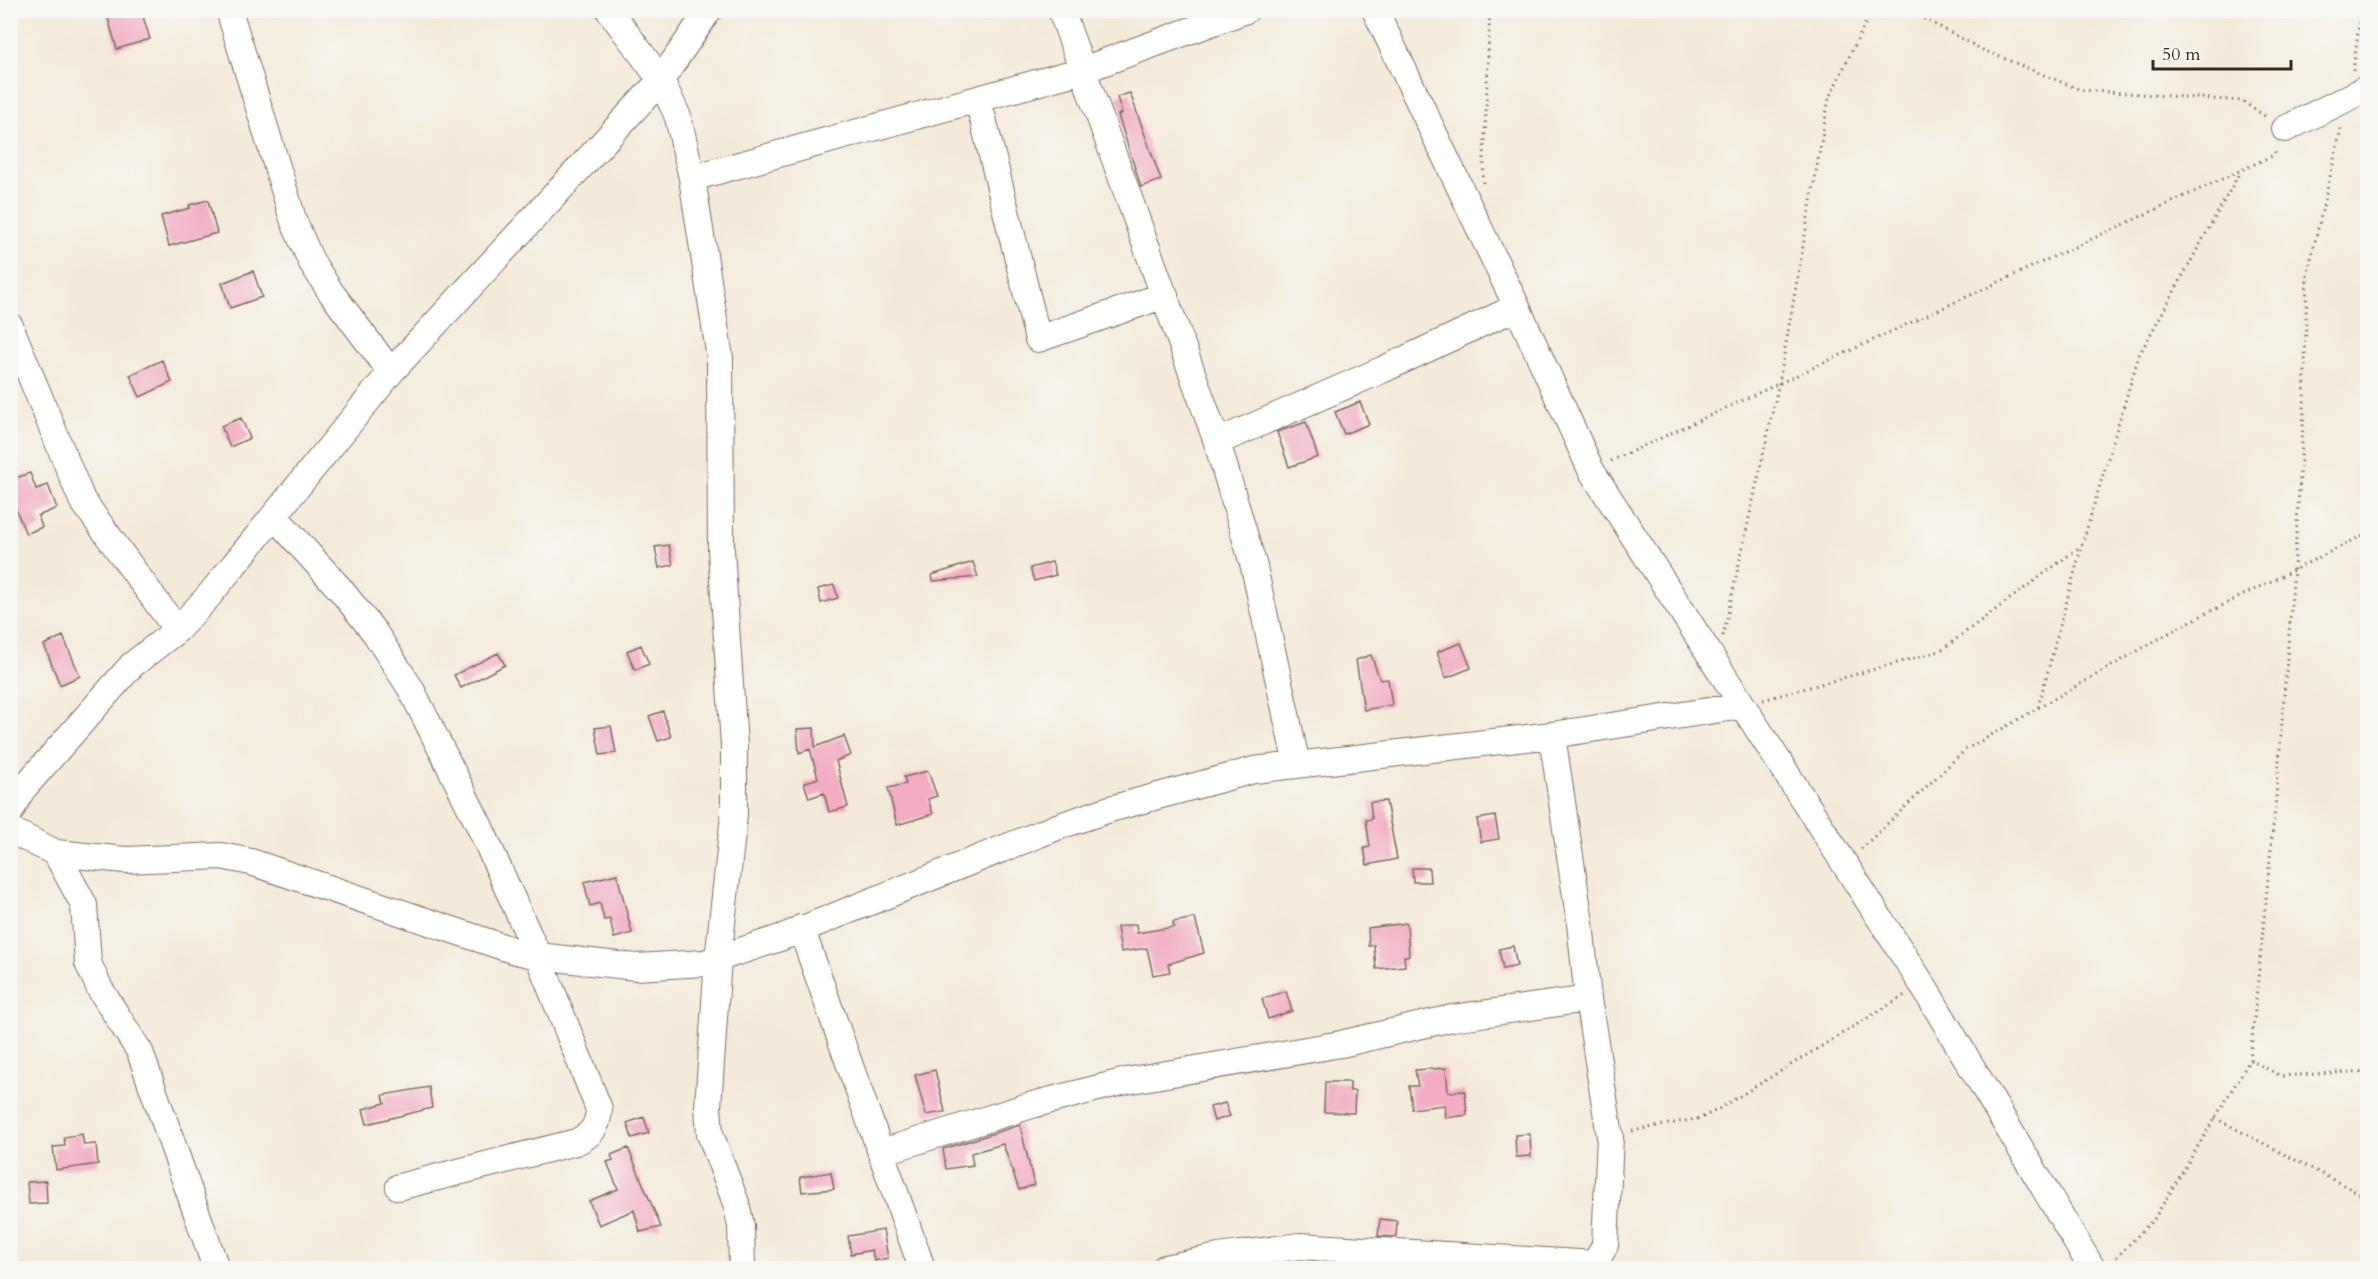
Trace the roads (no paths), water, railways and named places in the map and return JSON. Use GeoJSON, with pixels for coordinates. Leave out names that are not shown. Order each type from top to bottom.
{"type":"FeatureCollection","features":[{"type":"Feature","properties":{"kind":"street"},"geometry":{"type":"LineString","coordinates":[[229,10],[294,222],[311,261],[330,291],[391,372]]}},
{"type":"Feature","properties":{"kind":"street"},"geometry":{"type":"LineString","coordinates":[[609,10],[661,80],[678,117],[692,178],[720,358],[721,550],[734,745],[734,815],[718,959],[708,1107],[710,1134],[736,1203],[741,1226],[742,1269]]}},
{"type":"Feature","properties":{"kind":"street"},"geometry":{"type":"LineString","coordinates":[[10,812],[22,790],[132,665],[177,630],[275,517],[391,372],[661,80],[709,10]]}},
{"type":"Feature","properties":{"kind":"street"},"geometry":{"type":"LineString","coordinates":[[1061,10],[1217,442],[1254,567],[1297,765]]}},
{"type":"Feature","properties":{"kind":"street"},"geometry":{"type":"LineString","coordinates":[[692,178],[1083,70],[1246,10]]}},
{"type":"Feature","properties":{"kind":"street"},"geometry":{"type":"LineString","coordinates":[[1375,10],[1592,470],[1922,984],[2092,1269]]}},
{"type":"Feature","properties":{"kind":"street"},"geometry":{"type":"LineString","coordinates":[[2285,129],[2358,92]]}},
{"type":"Feature","properties":{"kind":"street"},"geometry":{"type":"LineString","coordinates":[[978,99],[1038,339],[1165,295]]}},
{"type":"Feature","properties":{"kind":"street"},"geometry":{"type":"LineString","coordinates":[[1217,442],[1382,370],[1517,307]]}},
{"type":"Feature","properties":{"kind":"street"},"geometry":{"type":"LineString","coordinates":[[10,326],[82,500],[177,630]]}},
{"type":"Feature","properties":{"kind":"street"},"geometry":{"type":"LineString","coordinates":[[275,517],[340,589],[398,666],[479,825],[538,956],[597,1102],[598,1123],[585,1138],[576,1142],[399,1187]]}},
{"type":"Feature","properties":{"kind":"street"},"geometry":{"type":"LineString","coordinates":[[10,830],[56,853],[125,860],[221,855],[251,862],[468,937],[538,956],[636,967],[704,963],[780,939],[801,928],[1057,827],[1254,770],[1552,735],[1742,706]]}},
{"type":"Feature","properties":{"kind":"street"},"geometry":{"type":"LineString","coordinates":[[1165,1269],[1219,1257],[1299,1246],[1523,1264],[1595,1266],[1605,1245],[1610,1136],[1588,999],[1580,923],[1552,735]]}},
{"type":"Feature","properties":{"kind":"street"},"geometry":{"type":"LineString","coordinates":[[56,853],[84,905],[88,963],[100,989],[140,1052],[216,1269]]}},
{"type":"Feature","properties":{"kind":"street"},"geometry":{"type":"LineString","coordinates":[[801,928],[922,1269]]}},
{"type":"Feature","properties":{"kind":"street"},"geometry":{"type":"LineString","coordinates":[[882,1152],[1032,1105],[1125,1081],[1341,1044],[1452,1018],[1588,999]]}}]}
